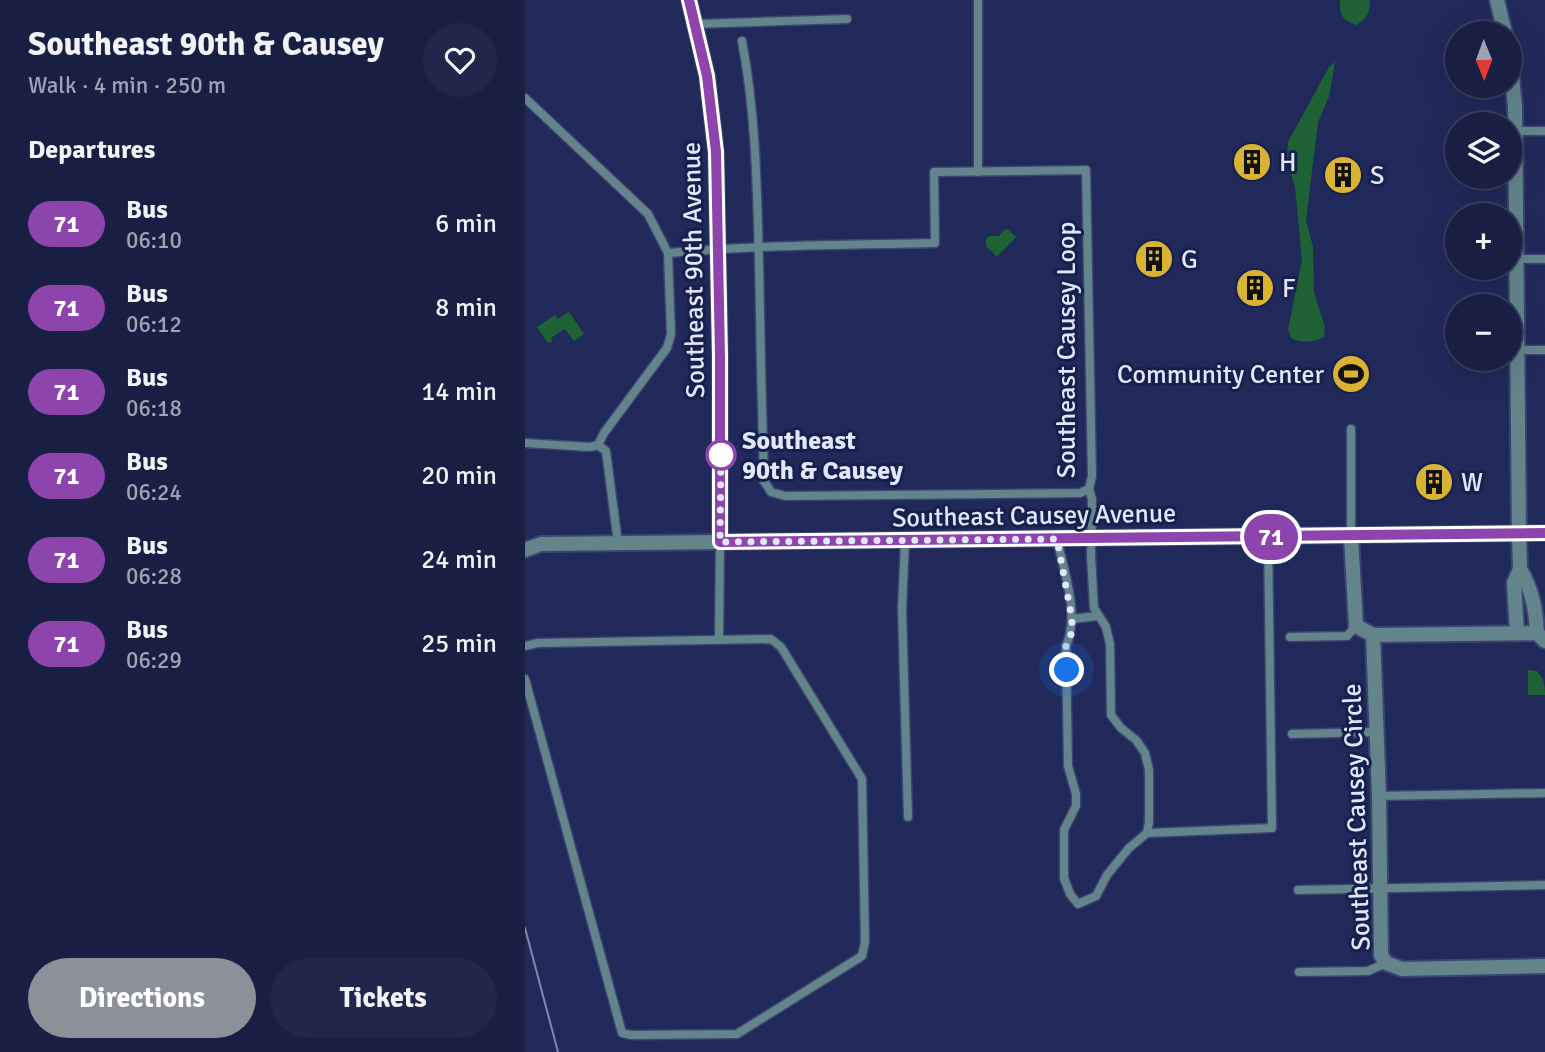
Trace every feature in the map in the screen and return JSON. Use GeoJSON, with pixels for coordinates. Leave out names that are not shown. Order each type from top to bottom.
{"type":"FeatureCollection","features":[{"type":"Feature","properties":{"kind":"street","name":"Southeast 90th Avenue"},"geometry":{"type":"LineString","coordinates":[[689,0],[715,127],[721,423],[720,542]]}},
{"type":"Feature","properties":{"kind":"street"},"geometry":{"type":"LineString","coordinates":[[1501,1],[1504,21]]}},
{"type":"Feature","properties":{"kind":"street"},"geometry":{"type":"LineString","coordinates":[[1517,633],[1514,583],[1520,569],[1519,371]]}},
{"type":"Feature","properties":{"kind":"street","name":"Southeast Causey Avenue"},"geometry":{"type":"LineString","coordinates":[[525,550],[541,544],[1545,533]]}},
{"type":"Feature","properties":{"kind":"street"},"geometry":{"type":"LineString","coordinates":[[1351,536],[1356,626],[1373,635],[1517,633],[1542,636],[1528,583],[1520,569]]}},
{"type":"Feature","properties":{"kind":"street","name":"Southeast Causey Circle"},"geometry":{"type":"LineString","coordinates":[[1373,635],[1381,955],[1386,963],[1402,969],[1545,966]]}},
{"type":"Feature","properties":{"kind":"lane"},"geometry":{"type":"LineString","coordinates":[[978,0],[978,172]]}},
{"type":"Feature","properties":{"kind":"lane"},"geometry":{"type":"LineString","coordinates":[[695,24],[847,19]]}},
{"type":"Feature","properties":{"kind":"lane","name":"Southeast Causey Loop"},"geometry":{"type":"LineString","coordinates":[[668,253],[758,247],[935,243],[934,172],[1086,170],[1092,476],[1089,489],[1080,493],[785,496],[771,492],[764,481],[758,247],[757,157],[751,86],[743,41]]}},
{"type":"Feature","properties":{"kind":"lane"},"geometry":{"type":"LineString","coordinates":[[525,98],[648,214],[668,253],[671,334],[667,348],[598,445],[590,447],[525,443]]}},
{"type":"Feature","properties":{"kind":"lane"},"geometry":{"type":"LineString","coordinates":[[1522,131],[1545,131]]}},
{"type":"Feature","properties":{"kind":"lane"},"geometry":{"type":"LineString","coordinates":[[1522,259],[1545,259]]}},
{"type":"Feature","properties":{"kind":"lane"},"geometry":{"type":"LineString","coordinates":[[1522,350],[1545,350]]}},
{"type":"Feature","properties":{"kind":"lane"},"geometry":{"type":"LineString","coordinates":[[1351,429],[1351,536]]}},
{"type":"Feature","properties":{"kind":"lane"},"geometry":{"type":"LineString","coordinates":[[598,445],[606,451],[618,543]]}},
{"type":"Feature","properties":{"kind":"lane"},"geometry":{"type":"LineString","coordinates":[[1089,489],[1092,499],[1094,608],[1106,627],[1110,644],[1111,715],[1145,753],[1149,822],[1147,833]]}},
{"type":"Feature","properties":{"kind":"lane"},"geometry":{"type":"LineString","coordinates":[[1057,539],[1072,619],[1072,632],[1066,646],[1068,766],[1076,794],[1076,806],[1064,830],[1064,878],[1070,894],[1078,904],[1096,895],[1107,875],[1129,848],[1147,833],[1272,828],[1268,537]]}},
{"type":"Feature","properties":{"kind":"lane"},"geometry":{"type":"LineString","coordinates":[[905,541],[902,610],[908,817]]}},
{"type":"Feature","properties":{"kind":"lane"},"geometry":{"type":"LineString","coordinates":[[719,639],[720,542]]}},
{"type":"Feature","properties":{"kind":"lane"},"geometry":{"type":"LineString","coordinates":[[1072,619],[1098,616]]}},
{"type":"Feature","properties":{"kind":"lane"},"geometry":{"type":"LineString","coordinates":[[1290,637],[1347,636],[1356,626]]}},
{"type":"Feature","properties":{"kind":"lane"},"geometry":{"type":"LineString","coordinates":[[525,646],[538,643],[771,639],[781,647],[862,779],[865,942],[862,956],[737,1034],[622,1033],[525,679]]}},
{"type":"Feature","properties":{"kind":"lane"},"geometry":{"type":"LineString","coordinates":[[1292,734],[1377,732]]}},
{"type":"Feature","properties":{"kind":"lane"},"geometry":{"type":"LineString","coordinates":[[1379,796],[1545,793]]}},
{"type":"Feature","properties":{"kind":"lane"},"geometry":{"type":"LineString","coordinates":[[1298,890],[1545,885]]}},
{"type":"Feature","properties":{"kind":"lane"},"geometry":{"type":"LineString","coordinates":[[1299,972],[1369,971],[1386,963]]}},
{"type":"Feature","properties":{"kind":"shaded area"},"geometry":{"type":"Polygon","coordinates":[[[1340,0],[1370,0],[1367,15],[1356,25],[1347,21],[1341,13],[1340,0]]]}},
{"type":"Feature","properties":{"kind":"shaded area"},"geometry":{"type":"Polygon","coordinates":[[[1335,62],[1329,97],[1318,122],[1306,220],[1313,247],[1314,292],[1325,327],[1324,337],[1303,341],[1291,338],[1288,330],[1302,260],[1295,188],[1287,159],[1288,142],[1329,67],[1335,62]]]}},
{"type":"Feature","properties":{"kind":"shaded area"},"geometry":{"type":"Polygon","coordinates":[[[1008,229],[1016,237],[997,257],[986,246],[986,239],[989,236],[999,236],[1008,229]]]}},
{"type":"Feature","properties":{"kind":"shaded area"},"geometry":{"type":"Polygon","coordinates":[[[569,312],[584,334],[574,341],[565,329],[548,343],[537,327],[555,315],[558,319],[569,312]]]}},
{"type":"Feature","properties":{"kind":"shaded area"},"geometry":{"type":"Polygon","coordinates":[[[1528,670],[1537,671],[1544,682],[1545,695],[1528,695],[1528,670]]]}},
{"type":"Feature","properties":{"kind":"tram line"},"geometry":{"type":"LineString","coordinates":[[525,928],[558,1052]]}},
{"type":"Feature","properties":{"kind":"bus line","name":"71"},"geometry":{"type":"LineString","coordinates":[[689,0],[707,76],[716,152],[720,542],[1545,533]]}},
{"type":"Feature","properties":{"kind":"place","name":"H"},"geometry":{"type":"Point","coordinates":[1252,162]}},
{"type":"Feature","properties":{"kind":"place","name":"S"},"geometry":{"type":"Point","coordinates":[1343,175]}},
{"type":"Feature","properties":{"kind":"place","name":"G"},"geometry":{"type":"Point","coordinates":[1154,259]}},
{"type":"Feature","properties":{"kind":"place","name":"F"},"geometry":{"type":"Point","coordinates":[1255,288]}},
{"type":"Feature","properties":{"kind":"place","name":"Community Center"},"geometry":{"type":"Point","coordinates":[1351,374]}},
{"type":"Feature","properties":{"kind":"place","name":"Southeast 90th & Causey"},"geometry":{"type":"Point","coordinates":[721,455]}},
{"type":"Feature","properties":{"kind":"place","name":"W"},"geometry":{"type":"Point","coordinates":[1434,482]}},
{"type":"Feature","properties":{"kind":"route"},"geometry":{"type":"LineString","coordinates":[[721,455],[721,451],[720,542],[1057,539],[1072,619],[1072,632],[1066,646],[1067,670]]}}]}
